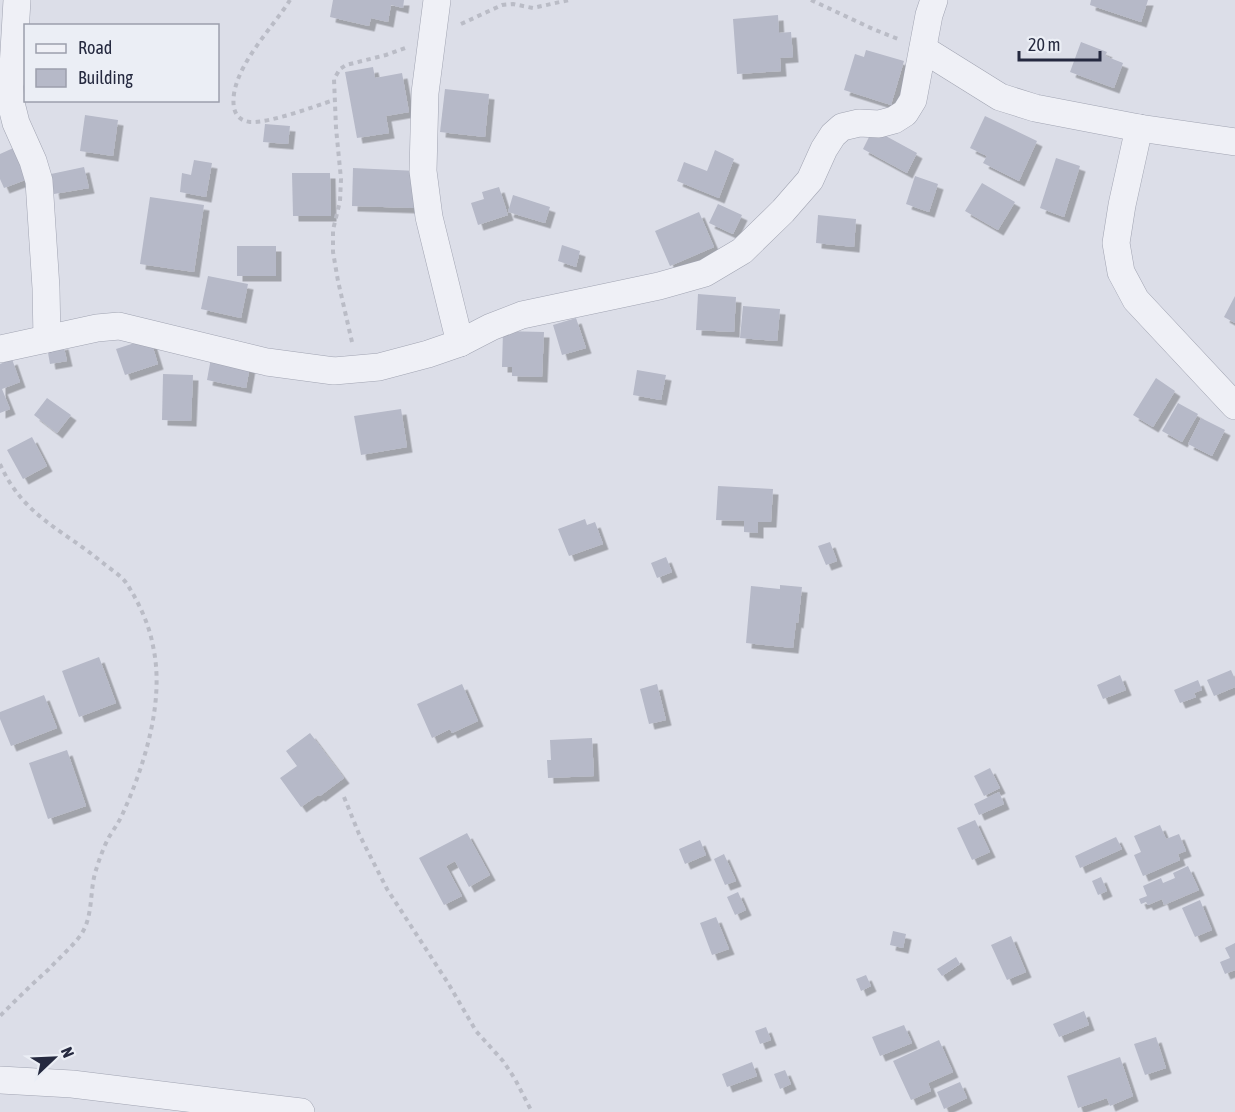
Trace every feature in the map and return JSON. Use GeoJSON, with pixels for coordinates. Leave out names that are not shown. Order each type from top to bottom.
{"type":"FeatureCollection","features":[{"type":"Feature","properties":{"kind":"street"},"geometry":{"type":"LineString","coordinates":[[17,0],[10,86],[11,103],[16,123],[39,181],[46,288],[46,339]]}},
{"type":"Feature","properties":{"kind":"street"},"geometry":{"type":"LineString","coordinates":[[437,0],[425,93],[423,171],[429,217],[459,343]]}},
{"type":"Feature","properties":{"kind":"street"},"geometry":{"type":"LineString","coordinates":[[0,349],[97,328],[119,326],[267,362],[334,371],[379,368],[459,343],[522,315],[659,286],[705,273],[742,251],[783,211],[810,180],[824,148],[842,127],[859,123],[879,124],[894,120],[905,113],[913,100],[929,15],[934,0]]}},
{"type":"Feature","properties":{"kind":"street"},"geometry":{"type":"LineString","coordinates":[[923,49],[1000,97],[1035,108],[1139,128],[1235,142]]}},
{"type":"Feature","properties":{"kind":"street"},"geometry":{"type":"LineString","coordinates":[[1139,128],[1116,243],[1121,272],[1136,300],[1235,406]]}},
{"type":"Feature","properties":{"kind":"street"},"geometry":{"type":"LineString","coordinates":[[0,1080],[72,1084],[302,1112]]}},
{"type":"Feature","properties":{"kind":"path"},"geometry":{"type":"LineString","coordinates":[[290,0],[242,71],[235,87],[233,101],[235,113],[243,121],[252,122],[271,119],[334,100]]}},
{"type":"Feature","properties":{"kind":"path"},"geometry":{"type":"LineString","coordinates":[[359,369],[333,252],[333,230],[340,201],[341,179],[334,79],[340,69],[346,65],[386,55],[502,5],[513,4],[533,8],[569,0]]}},
{"type":"Feature","properties":{"kind":"path"},"geometry":{"type":"LineString","coordinates":[[811,0],[873,30],[923,49]]}},
{"type":"Feature","properties":{"kind":"path"},"geometry":{"type":"LineString","coordinates":[[0,464],[12,488],[27,506],[125,581],[144,614],[153,646],[157,675],[154,711],[148,741],[123,813],[95,871],[89,912],[84,928],[69,949],[0,1016]]}},
{"type":"Feature","properties":{"kind":"path"},"geometry":{"type":"LineString","coordinates":[[344,797],[359,834],[387,889],[476,1031],[503,1061],[515,1079],[532,1112]]}},
{"type":"Feature","properties":{"kind":"building"},"geometry":{"type":"Polygon","coordinates":[[[333,0],[404,0],[403,8],[391,5],[388,22],[371,18],[369,26],[330,17],[333,0]]]}},
{"type":"Feature","properties":{"kind":"building"},"geometry":{"type":"Polygon","coordinates":[[[1091,0],[1148,0],[1141,22],[1090,5],[1091,0]]]}},
{"type":"Feature","properties":{"kind":"building"},"geometry":{"type":"Polygon","coordinates":[[[778,15],[779,33],[791,32],[793,57],[780,58],[781,71],[737,74],[733,19],[778,15]]]}},
{"type":"Feature","properties":{"kind":"building"},"geometry":{"type":"Polygon","coordinates":[[[1081,42],[1107,52],[1105,56],[1123,63],[1114,88],[1070,72],[1081,42]]]}},
{"type":"Feature","properties":{"kind":"building"},"geometry":{"type":"Polygon","coordinates":[[[866,50],[904,61],[891,105],[844,90],[855,54],[864,57],[866,50]]]}},
{"type":"Feature","properties":{"kind":"building"},"geometry":{"type":"Polygon","coordinates":[[[373,67],[375,78],[402,73],[409,112],[386,116],[389,133],[357,138],[345,72],[373,67]]]}},
{"type":"Feature","properties":{"kind":"building"},"geometry":{"type":"Polygon","coordinates":[[[445,89],[489,94],[485,137],[440,132],[445,89]]]}},
{"type":"Feature","properties":{"kind":"building"},"geometry":{"type":"Polygon","coordinates":[[[85,115],[118,120],[113,156],[80,151],[85,115]]]}},
{"type":"Feature","properties":{"kind":"building"},"geometry":{"type":"Polygon","coordinates":[[[985,116],[1037,141],[1019,181],[983,163],[987,156],[970,148],[985,116]]]}},
{"type":"Feature","properties":{"kind":"building"},"geometry":{"type":"Polygon","coordinates":[[[265,124],[290,126],[288,144],[263,142],[265,124]]]}},
{"type":"Feature","properties":{"kind":"building"},"geometry":{"type":"Polygon","coordinates":[[[873,129],[917,153],[907,173],[863,149],[873,129]]]}},
{"type":"Feature","properties":{"kind":"building"},"geometry":{"type":"Polygon","coordinates":[[[20,145],[33,177],[4,188],[0,179],[0,154],[20,145]]]}},
{"type":"Feature","properties":{"kind":"building"},"geometry":{"type":"Polygon","coordinates":[[[715,150],[734,159],[719,198],[677,181],[684,162],[707,171],[715,150]]]}},
{"type":"Feature","properties":{"kind":"building"},"geometry":{"type":"Polygon","coordinates":[[[1056,158],[1080,166],[1064,217],[1040,208],[1056,158]]]}},
{"type":"Feature","properties":{"kind":"building"},"geometry":{"type":"Polygon","coordinates":[[[194,160],[212,163],[206,197],[180,192],[182,173],[191,175],[194,160]]]}},
{"type":"Feature","properties":{"kind":"building"},"geometry":{"type":"Polygon","coordinates":[[[84,167],[89,188],[54,194],[51,174],[84,167]]]}},
{"type":"Feature","properties":{"kind":"building"},"geometry":{"type":"Polygon","coordinates":[[[353,168],[417,171],[415,208],[352,206],[353,168]]]}},
{"type":"Feature","properties":{"kind":"building"},"geometry":{"type":"Polygon","coordinates":[[[292,173],[330,173],[331,216],[293,216],[292,173]]]}},
{"type":"Feature","properties":{"kind":"building"},"geometry":{"type":"Polygon","coordinates":[[[915,176],[938,184],[929,212],[906,204],[915,176]]]}},
{"type":"Feature","properties":{"kind":"building"},"geometry":{"type":"Polygon","coordinates":[[[982,183],[1015,202],[998,230],[965,211],[982,183]]]}},
{"type":"Feature","properties":{"kind":"building"},"geometry":{"type":"Polygon","coordinates":[[[499,187],[508,215],[478,225],[471,203],[484,199],[482,192],[499,187]]]}},
{"type":"Feature","properties":{"kind":"building"},"geometry":{"type":"Polygon","coordinates":[[[513,195],[550,207],[545,223],[508,212],[513,195]]]}},
{"type":"Feature","properties":{"kind":"building"},"geometry":{"type":"Polygon","coordinates":[[[150,197],[204,205],[194,272],[140,264],[150,197]]]}},
{"type":"Feature","properties":{"kind":"building"},"geometry":{"type":"Polygon","coordinates":[[[718,204],[742,215],[733,234],[709,223],[718,204]]]}},
{"type":"Feature","properties":{"kind":"building"},"geometry":{"type":"Polygon","coordinates":[[[699,212],[714,247],[670,266],[655,231],[699,212]]]}},
{"type":"Feature","properties":{"kind":"building"},"geometry":{"type":"Polygon","coordinates":[[[818,215],[856,219],[854,247],[816,243],[818,215]]]}},
{"type":"Feature","properties":{"kind":"building"},"geometry":{"type":"Polygon","coordinates":[[[562,245],[580,251],[576,267],[558,261],[562,245]]]}},
{"type":"Feature","properties":{"kind":"building"},"geometry":{"type":"Polygon","coordinates":[[[237,246],[276,246],[276,276],[237,276],[237,246]]]}},
{"type":"Feature","properties":{"kind":"building"},"geometry":{"type":"Polygon","coordinates":[[[208,276],[248,284],[241,318],[201,309],[208,276]]]}},
{"type":"Feature","properties":{"kind":"building"},"geometry":{"type":"Polygon","coordinates":[[[698,294],[736,297],[734,332],[696,330],[698,294]]]}},
{"type":"Feature","properties":{"kind":"building"},"geometry":{"type":"Polygon","coordinates":[[[1235,296],[1235,323],[1224,317],[1235,296]]]}},
{"type":"Feature","properties":{"kind":"building"},"geometry":{"type":"Polygon","coordinates":[[[743,306],[780,309],[777,341],[740,338],[743,306]]]}},
{"type":"Feature","properties":{"kind":"building"},"geometry":{"type":"Polygon","coordinates":[[[576,318],[586,348],[562,355],[553,325],[576,318]]]}},
{"type":"Feature","properties":{"kind":"building"},"geometry":{"type":"Polygon","coordinates":[[[503,331],[544,332],[542,377],[512,376],[512,367],[502,367],[503,331]]]}},
{"type":"Feature","properties":{"kind":"building"},"geometry":{"type":"Polygon","coordinates":[[[150,338],[158,364],[125,375],[116,349],[150,338]]]}},
{"type":"Feature","properties":{"kind":"building"},"geometry":{"type":"Polygon","coordinates":[[[63,344],[67,361],[50,364],[47,347],[63,344]]]}},
{"type":"Feature","properties":{"kind":"building"},"geometry":{"type":"Polygon","coordinates":[[[211,358],[250,366],[246,388],[207,380],[211,358]]]}},
{"type":"Feature","properties":{"kind":"building"},"geometry":{"type":"Polygon","coordinates":[[[12,359],[20,382],[2,389],[10,409],[0,413],[0,364],[12,359]]]}},
{"type":"Feature","properties":{"kind":"building"},"geometry":{"type":"Polygon","coordinates":[[[637,370],[666,375],[661,400],[633,395],[637,370]]]}},
{"type":"Feature","properties":{"kind":"building"},"geometry":{"type":"Polygon","coordinates":[[[163,374],[193,375],[191,421],[162,420],[163,374]]]}},
{"type":"Feature","properties":{"kind":"building"},"geometry":{"type":"Polygon","coordinates":[[[1156,378],[1175,391],[1153,427],[1133,415],[1156,378]]]}},
{"type":"Feature","properties":{"kind":"building"},"geometry":{"type":"Polygon","coordinates":[[[47,398],[71,415],[57,433],[34,415],[47,398]]]}},
{"type":"Feature","properties":{"kind":"building"},"geometry":{"type":"Polygon","coordinates":[[[1178,403],[1198,414],[1182,442],[1162,431],[1178,403]]]}},
{"type":"Feature","properties":{"kind":"building"},"geometry":{"type":"Polygon","coordinates":[[[401,409],[407,447],[361,455],[354,416],[401,409]]]}},
{"type":"Feature","properties":{"kind":"building"},"geometry":{"type":"Polygon","coordinates":[[[1201,418],[1225,430],[1212,456],[1188,444],[1201,418]]]}},
{"type":"Feature","properties":{"kind":"building"},"geometry":{"type":"Polygon","coordinates":[[[32,437],[47,466],[23,479],[7,450],[32,437]]]}},
{"type":"Feature","properties":{"kind":"building"},"geometry":{"type":"Polygon","coordinates":[[[718,486],[773,489],[771,522],[758,522],[758,533],[744,532],[744,521],[716,520],[718,486]]]}},
{"type":"Feature","properties":{"kind":"building"},"geometry":{"type":"Polygon","coordinates":[[[585,519],[587,525],[595,522],[603,544],[569,556],[558,529],[585,519]]]}},
{"type":"Feature","properties":{"kind":"building"},"geometry":{"type":"Polygon","coordinates":[[[830,542],[837,561],[826,565],[818,546],[830,542]]]}},
{"type":"Feature","properties":{"kind":"building"},"geometry":{"type":"Polygon","coordinates":[[[666,557],[672,572],[657,578],[651,563],[666,557]]]}},
{"type":"Feature","properties":{"kind":"building"},"geometry":{"type":"Polygon","coordinates":[[[780,585],[802,587],[793,648],[746,643],[751,586],[780,589],[780,585]]]}},
{"type":"Feature","properties":{"kind":"building"},"geometry":{"type":"Polygon","coordinates":[[[99,657],[116,703],[79,717],[62,671],[99,657]]]}},
{"type":"Feature","properties":{"kind":"building"},"geometry":{"type":"Polygon","coordinates":[[[1231,670],[1235,679],[1235,687],[1214,696],[1207,680],[1231,670]]]}},
{"type":"Feature","properties":{"kind":"building"},"geometry":{"type":"Polygon","coordinates":[[[1120,675],[1126,690],[1103,699],[1097,685],[1120,675]]]}},
{"type":"Feature","properties":{"kind":"building"},"geometry":{"type":"Polygon","coordinates":[[[1198,680],[1202,690],[1194,693],[1196,697],[1180,703],[1174,690],[1198,680]]]}},
{"type":"Feature","properties":{"kind":"building"},"geometry":{"type":"Polygon","coordinates":[[[462,684],[478,721],[452,733],[450,729],[432,738],[417,704],[462,684]]]}},
{"type":"Feature","properties":{"kind":"building"},"geometry":{"type":"Polygon","coordinates":[[[657,684],[666,720],[649,724],[640,689],[657,684]]]}},
{"type":"Feature","properties":{"kind":"building"},"geometry":{"type":"Polygon","coordinates":[[[44,695],[57,728],[11,746],[0,719],[0,712],[44,695]]]}},
{"type":"Feature","properties":{"kind":"building"},"geometry":{"type":"Polygon","coordinates":[[[310,733],[344,778],[301,807],[280,778],[297,766],[286,751],[310,733]]]}},
{"type":"Feature","properties":{"kind":"building"},"geometry":{"type":"Polygon","coordinates":[[[592,738],[594,776],[548,778],[547,760],[551,760],[550,740],[592,738]]]}},
{"type":"Feature","properties":{"kind":"building"},"geometry":{"type":"Polygon","coordinates":[[[67,750],[86,806],[48,819],[29,763],[67,750]]]}},
{"type":"Feature","properties":{"kind":"building"},"geometry":{"type":"Polygon","coordinates":[[[990,768],[1000,788],[984,796],[974,776],[990,768]]]}},
{"type":"Feature","properties":{"kind":"building"},"geometry":{"type":"Polygon","coordinates":[[[999,792],[1004,804],[979,815],[974,804],[999,792]]]}},
{"type":"Feature","properties":{"kind":"building"},"geometry":{"type":"Polygon","coordinates":[[[975,820],[990,852],[972,860],[957,828],[975,820]]]}},
{"type":"Feature","properties":{"kind":"building"},"geometry":{"type":"Polygon","coordinates":[[[1160,825],[1166,839],[1179,834],[1186,851],[1178,854],[1180,860],[1143,876],[1134,855],[1141,852],[1134,836],[1160,825]]]}},
{"type":"Feature","properties":{"kind":"building"},"geometry":{"type":"Polygon","coordinates":[[[467,833],[490,875],[469,887],[455,861],[446,866],[462,896],[444,905],[419,858],[467,833]]]}},
{"type":"Feature","properties":{"kind":"building"},"geometry":{"type":"Polygon","coordinates":[[[1116,837],[1122,849],[1080,868],[1075,856],[1116,837]]]}},
{"type":"Feature","properties":{"kind":"building"},"geometry":{"type":"Polygon","coordinates":[[[700,840],[706,855],[685,864],[679,849],[700,840]]]}},
{"type":"Feature","properties":{"kind":"building"},"geometry":{"type":"Polygon","coordinates":[[[724,854],[736,881],[725,885],[714,859],[724,854]]]}},
{"type":"Feature","properties":{"kind":"building"},"geometry":{"type":"Polygon","coordinates":[[[1188,866],[1199,890],[1164,905],[1162,899],[1148,905],[1146,902],[1141,904],[1139,899],[1147,896],[1143,886],[1161,878],[1163,883],[1175,878],[1173,873],[1188,866]]]}},
{"type":"Feature","properties":{"kind":"building"},"geometry":{"type":"Polygon","coordinates":[[[1101,877],[1107,891],[1098,895],[1092,881],[1101,877]]]}},
{"type":"Feature","properties":{"kind":"building"},"geometry":{"type":"Polygon","coordinates":[[[738,892],[746,910],[735,915],[727,897],[738,892]]]}},
{"type":"Feature","properties":{"kind":"building"},"geometry":{"type":"Polygon","coordinates":[[[1200,900],[1212,930],[1195,937],[1182,908],[1200,900]]]}},
{"type":"Feature","properties":{"kind":"building"},"geometry":{"type":"Polygon","coordinates":[[[716,917],[729,949],[712,955],[700,923],[716,917]]]}},
{"type":"Feature","properties":{"kind":"building"},"geometry":{"type":"Polygon","coordinates":[[[893,931],[906,934],[903,948],[890,945],[893,931]]]}},
{"type":"Feature","properties":{"kind":"building"},"geometry":{"type":"Polygon","coordinates":[[[1011,936],[1026,972],[1007,980],[991,945],[1011,936]]]}},
{"type":"Feature","properties":{"kind":"building"},"geometry":{"type":"Polygon","coordinates":[[[1235,943],[1235,970],[1225,974],[1220,962],[1230,958],[1225,948],[1235,943]]]}},
{"type":"Feature","properties":{"kind":"building"},"geometry":{"type":"Polygon","coordinates":[[[956,957],[960,964],[942,976],[937,969],[956,957]]]}},
{"type":"Feature","properties":{"kind":"building"},"geometry":{"type":"Polygon","coordinates":[[[866,975],[871,986],[861,991],[856,979],[866,975]]]}},
{"type":"Feature","properties":{"kind":"building"},"geometry":{"type":"Polygon","coordinates":[[[1084,1011],[1089,1025],[1059,1037],[1053,1024],[1084,1011]]]}},
{"type":"Feature","properties":{"kind":"building"},"geometry":{"type":"Polygon","coordinates":[[[904,1025],[912,1043],[880,1056],[872,1037],[904,1025]]]}},
{"type":"Feature","properties":{"kind":"building"},"geometry":{"type":"Polygon","coordinates":[[[766,1027],[771,1040],[760,1044],[755,1031],[766,1027]]]}},
{"type":"Feature","properties":{"kind":"building"},"geometry":{"type":"Polygon","coordinates":[[[1156,1037],[1166,1068],[1145,1075],[1134,1044],[1156,1037]]]}},
{"type":"Feature","properties":{"kind":"building"},"geometry":{"type":"Polygon","coordinates":[[[939,1040],[953,1072],[928,1083],[931,1091],[911,1100],[893,1061],[939,1040]]]}},
{"type":"Feature","properties":{"kind":"building"},"geometry":{"type":"Polygon","coordinates":[[[1120,1057],[1133,1096],[1110,1106],[1107,1098],[1078,1108],[1067,1076],[1120,1057]]]}},
{"type":"Feature","properties":{"kind":"building"},"geometry":{"type":"Polygon","coordinates":[[[752,1062],[757,1076],[727,1087],[722,1074],[752,1062]]]}},
{"type":"Feature","properties":{"kind":"building"},"geometry":{"type":"Polygon","coordinates":[[[785,1070],[791,1084],[780,1089],[774,1074],[785,1070]]]}},
{"type":"Feature","properties":{"kind":"building"},"geometry":{"type":"Polygon","coordinates":[[[960,1082],[967,1098],[944,1109],[937,1092],[960,1082]]]}}]}
